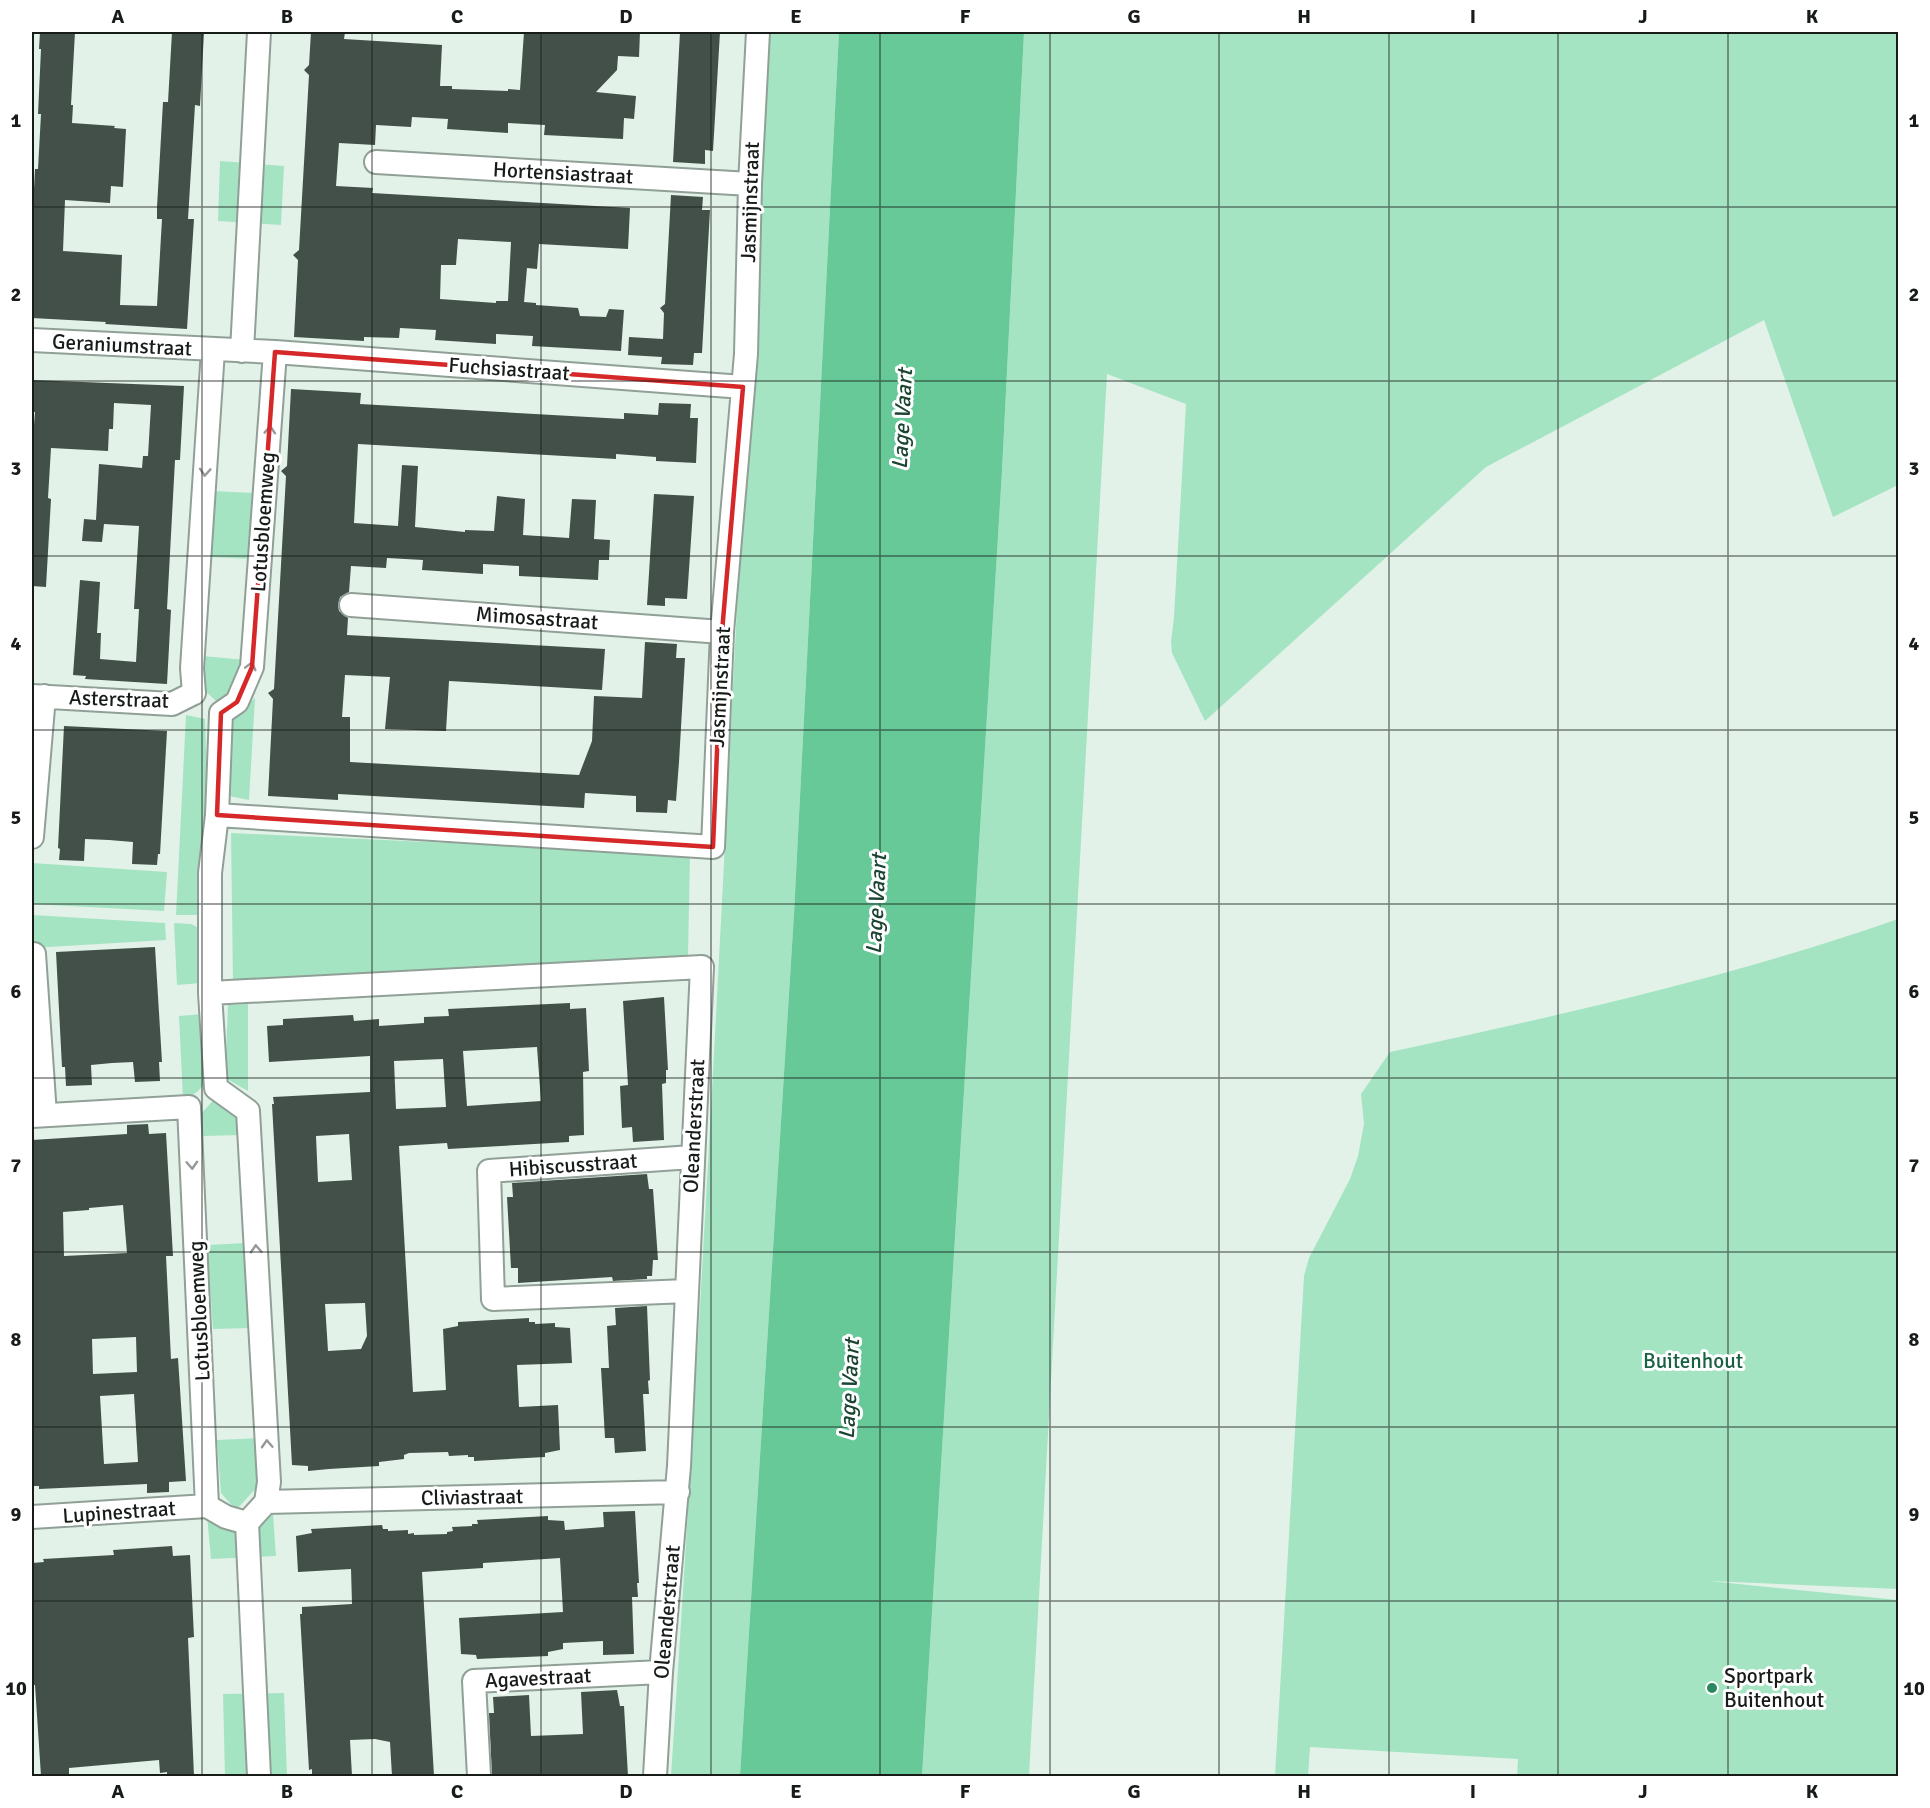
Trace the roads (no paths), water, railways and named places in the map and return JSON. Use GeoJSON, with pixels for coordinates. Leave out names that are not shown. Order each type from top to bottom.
{"type":"FeatureCollection","features":[{"type":"Feature","properties":{"kind":"street"},"geometry":{"type":"LineString","coordinates":[[242,351],[259,32]]}},
{"type":"Feature","properties":{"kind":"street","name":"Jasmijnstraat"},"geometry":{"type":"LineString","coordinates":[[217,815],[713,847],[722,632],[746,354],[750,184],[758,32]]}},
{"type":"Feature","properties":{"kind":"street","name":"Hortensiastraat"},"geometry":{"type":"LineString","coordinates":[[376,162],[750,184]]}},
{"type":"Feature","properties":{"kind":"street","name":"Geraniumstraat"},"geometry":{"type":"LineString","coordinates":[[32,340],[213,350]]}},
{"type":"Feature","properties":{"kind":"street"},"geometry":{"type":"LineString","coordinates":[[216,1088],[210,993],[210,873],[217,815],[221,713],[194,693],[192,668],[213,350],[275,352]]}},
{"type":"Feature","properties":{"kind":"street","name":"Fuchsiastraat"},"geometry":{"type":"LineString","coordinates":[[275,352],[743,387]]}},
{"type":"Feature","properties":{"kind":"street","name":"Lotusbloemweg"},"geometry":{"type":"LineString","coordinates":[[221,713],[237,702],[252,667],[275,352]]}},
{"type":"Feature","properties":{"kind":"street","name":"Mimosastraat"},"geometry":{"type":"LineString","coordinates":[[351,605],[722,632]]}},
{"type":"Feature","properties":{"kind":"street","name":"Asterstraat"},"geometry":{"type":"LineString","coordinates":[[32,837],[38,696],[172,704],[194,693]]}},
{"type":"Feature","properties":{"kind":"street"},"geometry":{"type":"LineString","coordinates":[[34,954],[38,1115],[189,1107],[216,1088]]}},
{"type":"Feature","properties":{"kind":"street","name":"Oleanderstraat"},"geometry":{"type":"LineString","coordinates":[[210,993],[702,967],[678,1492],[661,1672],[655,1776]]}},
{"type":"Feature","properties":{"kind":"street"},"geometry":{"type":"LineString","coordinates":[[216,1088],[248,1111],[269,1482],[266,1502],[247,1523],[259,1776]]}},
{"type":"Feature","properties":{"kind":"street","name":"Lotusbloemweg"},"geometry":{"type":"LineString","coordinates":[[189,1107],[207,1506]]}},
{"type":"Feature","properties":{"kind":"street","name":"Hibiscusstraat"},"geometry":{"type":"LineString","coordinates":[[687,1291],[493,1299],[489,1171],[692,1157]]}},
{"type":"Feature","properties":{"kind":"street","name":"Cliviastraat"},"geometry":{"type":"LineString","coordinates":[[266,1502],[678,1492]]}},
{"type":"Feature","properties":{"kind":"street"},"geometry":{"type":"LineString","coordinates":[[207,1506],[226,1517],[247,1523]]}},
{"type":"Feature","properties":{"kind":"street","name":"Lupinestraat"},"geometry":{"type":"LineString","coordinates":[[32,1517],[207,1506]]}},
{"type":"Feature","properties":{"kind":"street","name":"Agavestraat"},"geometry":{"type":"LineString","coordinates":[[479,1776],[474,1682],[661,1672]]}},
{"type":"Feature","properties":{"kind":"water","name":"Lage Vaart"},"geometry":{"type":"Polygon","coordinates":[[[839,32],[1024,32],[1002,471],[922,1776],[740,1776],[794,914],[839,32]]]}},
{"type":"Feature","properties":{"kind":"place","name":"Sportpark Buitenhout"},"geometry":{"type":"Point","coordinates":[1712,1688]}},
{"type":"Feature","properties":{"kind":"park label","name":"Buitenhout"},"geometry":{"type":"Point","coordinates":[1693,1361]}}]}
